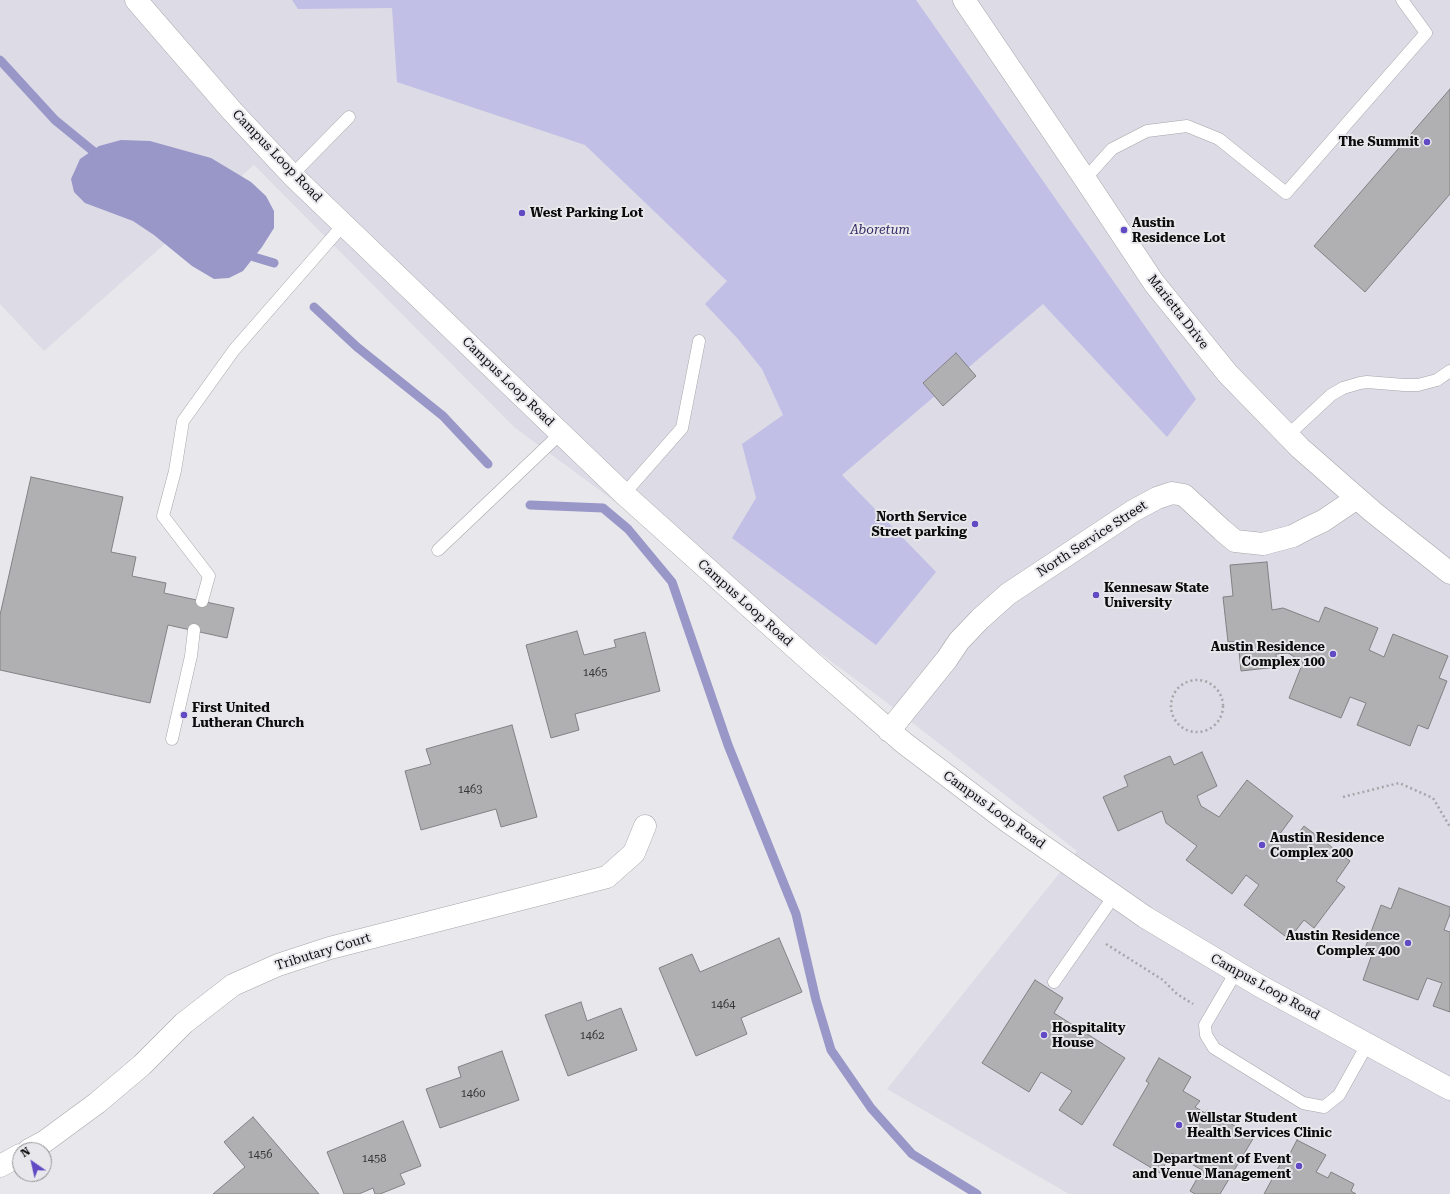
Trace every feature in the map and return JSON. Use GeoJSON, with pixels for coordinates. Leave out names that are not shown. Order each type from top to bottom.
{"type":"FeatureCollection","features":[{"type":"Feature","properties":{"kind":"street","name":"Campus Loop Road"},"geometry":{"type":"LineString","coordinates":[[136,0],[232,111],[292,175],[624,494],[889,731],[1007,821],[1145,917],[1236,972],[1450,1088]]}},
{"type":"Feature","properties":{"kind":"street","name":"Marietta Drive"},"geometry":{"type":"LineString","coordinates":[[964,0],[1154,283],[1228,374],[1288,436],[1357,498],[1450,572]]}},
{"type":"Feature","properties":{"kind":"street","name":"North Service Street"},"geometry":{"type":"LineString","coordinates":[[889,731],[947,659],[959,641],[985,614],[1008,594],[1133,511],[1157,498],[1172,493],[1184,495],[1235,541],[1263,544],[1293,536],[1323,521],[1357,498]]}},
{"type":"Feature","properties":{"kind":"street","name":"Tributary Court"},"geometry":{"type":"LineString","coordinates":[[44,1142],[97,1103],[142,1065],[184,1023],[233,985],[278,965],[330,948],[607,877],[634,853],[645,826]]}},
{"type":"Feature","properties":{"kind":"street"},"geometry":{"type":"LineString","coordinates":[[0,1166],[12,1159]]}},
{"type":"Feature","properties":{"kind":"lane"},"geometry":{"type":"LineString","coordinates":[[1085,179],[1112,149],[1148,131],[1187,126],[1219,139],[1286,193],[1426,33],[1402,0]]}},
{"type":"Feature","properties":{"kind":"lane"},"geometry":{"type":"LineString","coordinates":[[292,175],[349,117]]}},
{"type":"Feature","properties":{"kind":"lane"},"geometry":{"type":"LineString","coordinates":[[202,601],[209,576],[163,516],[175,471],[183,421],[234,350],[344,224]]}},
{"type":"Feature","properties":{"kind":"lane"},"geometry":{"type":"LineString","coordinates":[[624,494],[682,428],[699,341]]}},
{"type":"Feature","properties":{"kind":"lane"},"geometry":{"type":"LineString","coordinates":[[1288,436],[1331,395],[1343,388],[1367,382],[1418,385],[1437,380],[1450,371]]}},
{"type":"Feature","properties":{"kind":"lane"},"geometry":{"type":"LineString","coordinates":[[438,550],[561,434]]}},
{"type":"Feature","properties":{"kind":"lane"},"geometry":{"type":"LineString","coordinates":[[172,739],[191,656],[194,630]]}},
{"type":"Feature","properties":{"kind":"lane"},"geometry":{"type":"LineString","coordinates":[[1054,982],[1114,896]]}},
{"type":"Feature","properties":{"kind":"lane"},"geometry":{"type":"LineString","coordinates":[[1236,972],[1205,1025],[1206,1035],[1214,1048],[1303,1103],[1324,1106],[1339,1095],[1368,1044]]}},
{"type":"Feature","properties":{"kind":"path"},"geometry":{"type":"LineString","coordinates":[[1196,680],[1205,681],[1213,685],[1219,692],[1223,709],[1221,717],[1216,724],[1210,729],[1202,732],[1193,732],[1178,724],[1173,717],[1171,705],[1175,693],[1180,686],[1196,680]]}},
{"type":"Feature","properties":{"kind":"path"},"geometry":{"type":"LineString","coordinates":[[1343,797],[1399,783],[1433,798],[1450,827]]}},
{"type":"Feature","properties":{"kind":"path"},"geometry":{"type":"LineString","coordinates":[[1088,934],[1163,980],[1177,994],[1211,1015]]}},
{"type":"Feature","properties":{"kind":"shaded area","name":"Kennesaw State University"},"geometry":{"type":"Polygon","coordinates":[[[0,0],[1450,0],[1450,1194],[1069,1194],[887,1089],[1077,851],[882,699],[514,427],[254,165],[44,351],[0,304],[0,0]]]}},
{"type":"Feature","properties":{"kind":"shaded area"},"geometry":{"type":"Polygon","coordinates":[[[121,140],[150,141],[211,158],[251,182],[266,196],[274,211],[274,228],[262,247],[243,271],[229,278],[214,279],[192,266],[154,235],[133,221],[85,203],[74,192],[71,179],[80,159],[99,146],[121,140]]]}},
{"type":"Feature","properties":{"kind":"green space","name":"Aboretum"},"geometry":{"type":"Polygon","coordinates":[[[292,0],[916,0],[1196,399],[1167,437],[1043,304],[842,475],[936,572],[876,645],[732,538],[756,498],[742,444],[783,415],[762,369],[738,339],[705,304],[727,281],[585,145],[397,82],[392,8],[298,9],[292,0]]]}},
{"type":"Feature","properties":{"kind":"building","name":"The Summit"},"geometry":{"type":"Polygon","coordinates":[[[1450,89],[1450,194],[1365,292],[1314,246],[1450,89]]]}},
{"type":"Feature","properties":{"kind":"building"},"geometry":{"type":"Polygon","coordinates":[[[956,353],[976,376],[943,406],[923,383],[956,353]]]}},
{"type":"Feature","properties":{"kind":"building"},"geometry":{"type":"Polygon","coordinates":[[[31,477],[123,497],[111,552],[136,557],[132,576],[166,583],[164,593],[234,608],[227,638],[168,625],[150,703],[0,670],[0,615],[31,477]]]}},
{"type":"Feature","properties":{"kind":"building","name":"Austin Residence Complex 100"},"geometry":{"type":"Polygon","coordinates":[[[1267,562],[1272,610],[1283,608],[1319,622],[1325,607],[1378,628],[1369,650],[1384,657],[1393,634],[1448,656],[1439,678],[1447,681],[1428,729],[1418,725],[1410,746],[1357,725],[1366,703],[1350,697],[1341,718],[1289,698],[1303,662],[1288,653],[1276,654],[1277,667],[1241,671],[1238,641],[1228,642],[1223,597],[1233,596],[1230,565],[1267,562]]]}},
{"type":"Feature","properties":{"kind":"building"},"geometry":{"type":"Polygon","coordinates":[[[577,631],[584,655],[616,647],[614,640],[645,632],[660,691],[575,714],[579,730],[551,738],[526,645],[577,631]]]}},
{"type":"Feature","properties":{"kind":"building"},"geometry":{"type":"Polygon","coordinates":[[[512,725],[537,817],[501,827],[496,809],[421,830],[405,771],[431,764],[426,749],[512,725]]]}},
{"type":"Feature","properties":{"kind":"building","name":"Austin Residence Complex 200"},"geometry":{"type":"Polygon","coordinates":[[[1202,752],[1217,786],[1197,796],[1201,806],[1219,817],[1247,780],[1293,816],[1279,835],[1291,843],[1304,826],[1350,861],[1336,881],[1345,887],[1314,928],[1304,920],[1289,939],[1244,905],[1259,885],[1246,875],[1232,894],[1186,860],[1197,846],[1166,823],[1162,811],[1118,831],[1103,797],[1128,786],[1124,776],[1170,756],[1174,765],[1202,752]]]}},
{"type":"Feature","properties":{"kind":"building","name":"Austin Residence Complex 400"},"geometry":{"type":"Polygon","coordinates":[[[1399,888],[1450,907],[1450,914],[1444,930],[1450,932],[1450,1012],[1433,1006],[1442,983],[1427,978],[1418,1000],[1363,980],[1371,957],[1363,954],[1381,905],[1391,909],[1399,888]]]}},
{"type":"Feature","properties":{"kind":"building"},"geometry":{"type":"Polygon","coordinates":[[[779,938],[802,992],[741,1018],[747,1034],[696,1056],[659,968],[692,954],[700,972],[779,938]]]}},
{"type":"Feature","properties":{"kind":"building","name":"Hospitality House"},"geometry":{"type":"Polygon","coordinates":[[[1035,980],[1063,998],[1054,1013],[1125,1058],[1082,1125],[1059,1110],[1072,1091],[1041,1072],[1029,1092],[982,1063],[1035,980]]]}},
{"type":"Feature","properties":{"kind":"building"},"geometry":{"type":"Polygon","coordinates":[[[581,1002],[587,1021],[621,1008],[637,1050],[568,1076],[545,1015],[581,1002]]]}},
{"type":"Feature","properties":{"kind":"building"},"geometry":{"type":"Polygon","coordinates":[[[502,1051],[519,1100],[440,1128],[426,1089],[461,1077],[458,1067],[502,1051]]]}},
{"type":"Feature","properties":{"kind":"building","name":"Wellstar Student Health Services Clinic"},"geometry":{"type":"Polygon","coordinates":[[[1159,1058],[1191,1077],[1183,1091],[1200,1101],[1195,1107],[1205,1113],[1207,1110],[1254,1137],[1220,1194],[1195,1194],[1190,1191],[1202,1170],[1172,1153],[1160,1173],[1113,1145],[1149,1083],[1146,1081],[1159,1058]]]}},
{"type":"Feature","properties":{"kind":"building"},"geometry":{"type":"Polygon","coordinates":[[[253,1117],[319,1194],[213,1194],[245,1167],[224,1142],[253,1117]]]}},
{"type":"Feature","properties":{"kind":"building"},"geometry":{"type":"Polygon","coordinates":[[[403,1121],[421,1166],[400,1174],[405,1184],[380,1194],[375,1194],[373,1188],[359,1194],[344,1194],[327,1152],[403,1121]]]}},
{"type":"Feature","properties":{"kind":"building","name":"Department of Event and Venue Management"},"geometry":{"type":"Polygon","coordinates":[[[1297,1140],[1326,1155],[1316,1172],[1328,1178],[1331,1172],[1354,1184],[1351,1191],[1356,1194],[1264,1194],[1283,1159],[1286,1161],[1297,1140]]]}},
{"type":"Feature","properties":{"kind":"waterway"},"geometry":{"type":"LineString","coordinates":[[0,60],[55,120],[93,151]]}},
{"type":"Feature","properties":{"kind":"waterway"},"geometry":{"type":"LineString","coordinates":[[254,257],[274,263]]}},
{"type":"Feature","properties":{"kind":"waterway"},"geometry":{"type":"LineString","coordinates":[[314,307],[357,347],[443,416],[488,464]]}},
{"type":"Feature","properties":{"kind":"waterway"},"geometry":{"type":"LineString","coordinates":[[530,505],[603,508],[628,529],[672,582],[728,745],[796,914],[816,1000],[831,1050],[871,1108],[912,1154],[977,1194]]}},
{"type":"Feature","properties":{"kind":"place","name":"The Summit"},"geometry":{"type":"Point","coordinates":[1427,142]}},
{"type":"Feature","properties":{"kind":"place","name":"West Parking Lot"},"geometry":{"type":"Point","coordinates":[522,213]}},
{"type":"Feature","properties":{"kind":"place","name":"Austin Residence Lot"},"geometry":{"type":"Point","coordinates":[1124,230]}},
{"type":"Feature","properties":{"kind":"place","name":"North Service Street parking"},"geometry":{"type":"Point","coordinates":[975,524]}},
{"type":"Feature","properties":{"kind":"place","name":"Kennesaw State University"},"geometry":{"type":"Point","coordinates":[1096,595]}},
{"type":"Feature","properties":{"kind":"place","name":"Austin Residence Complex 100"},"geometry":{"type":"Point","coordinates":[1333,654]}},
{"type":"Feature","properties":{"kind":"place","name":"First United Lutheran Church"},"geometry":{"type":"Point","coordinates":[184,715]}},
{"type":"Feature","properties":{"kind":"place","name":"Austin Residence Complex 200"},"geometry":{"type":"Point","coordinates":[1262,845]}},
{"type":"Feature","properties":{"kind":"place","name":"Austin Residence Complex 400"},"geometry":{"type":"Point","coordinates":[1408,943]}},
{"type":"Feature","properties":{"kind":"place","name":"Hospitality House"},"geometry":{"type":"Point","coordinates":[1044,1035]}},
{"type":"Feature","properties":{"kind":"place","name":"Wellstar Student Health Services Clinic"},"geometry":{"type":"Point","coordinates":[1179,1125]}},
{"type":"Feature","properties":{"kind":"place","name":"Department of Event and Venue Management"},"geometry":{"type":"Point","coordinates":[1299,1166]}}]}
